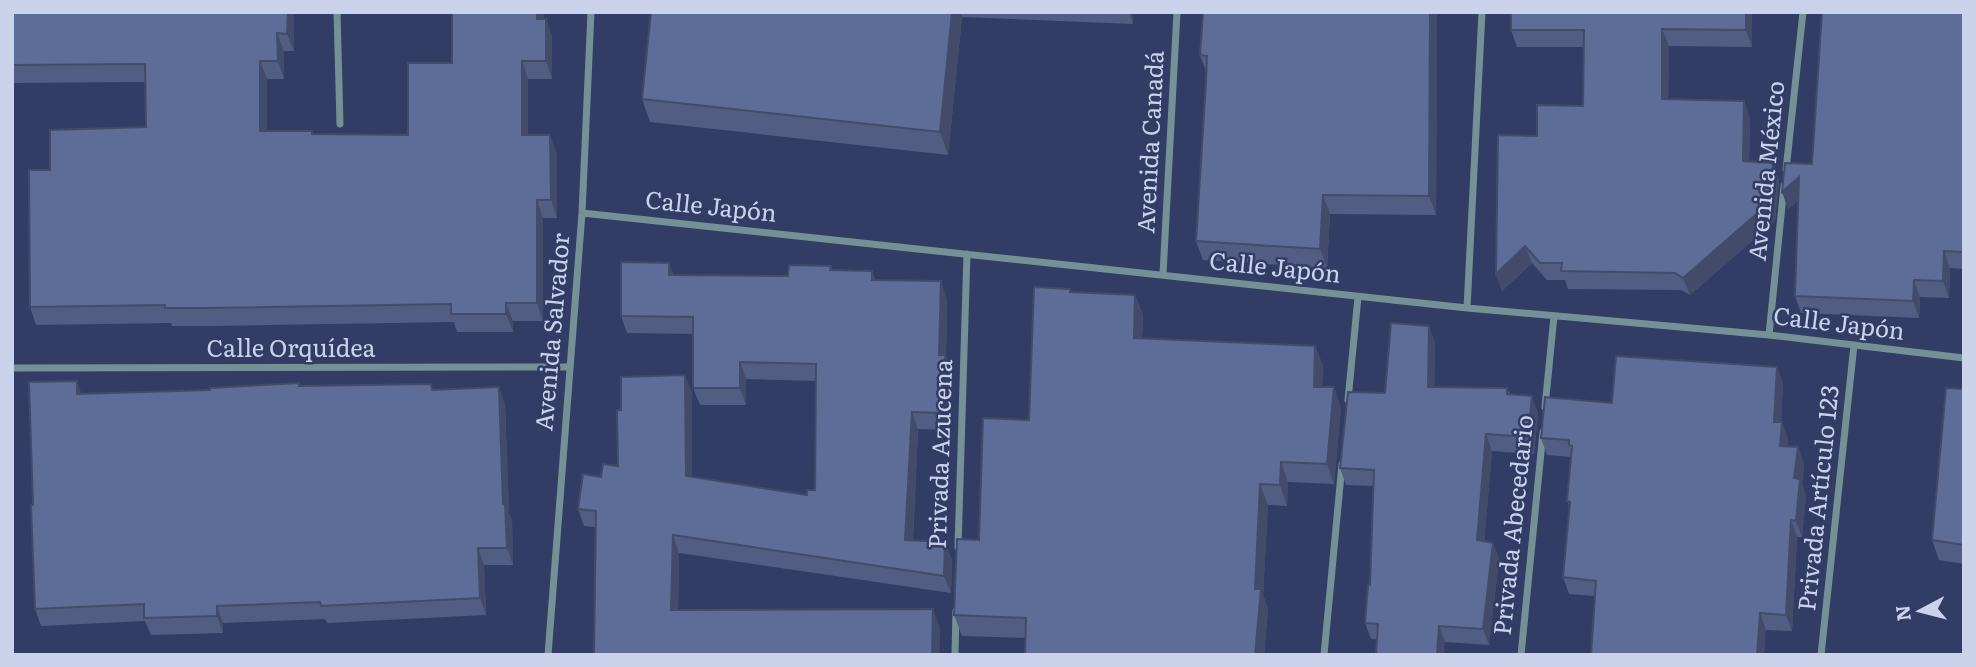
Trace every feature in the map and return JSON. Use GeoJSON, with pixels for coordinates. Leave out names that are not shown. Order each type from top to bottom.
{"type":"FeatureCollection","features":[{"type":"Feature","properties":{"kind":"street"},"geometry":{"type":"LineString","coordinates":[[337,12],[340,124]]}},
{"type":"Feature","properties":{"kind":"street","name":"Avenida Salvador"},"geometry":{"type":"LineString","coordinates":[[548,655],[582,213],[591,12]]}},
{"type":"Feature","properties":{"kind":"street","name":"Avenida Canadá"},"geometry":{"type":"LineString","coordinates":[[1163,274],[1177,12]]}},
{"type":"Feature","properties":{"kind":"street"},"geometry":{"type":"LineString","coordinates":[[1467,308],[1482,12]]}},
{"type":"Feature","properties":{"kind":"street","name":"Avenida México"},"geometry":{"type":"LineString","coordinates":[[1769,335],[1803,12]]}},
{"type":"Feature","properties":{"kind":"street","name":"Calle Japón"},"geometry":{"type":"LineString","coordinates":[[582,213],[1467,308],[1769,335],[1964,358]]}},
{"type":"Feature","properties":{"kind":"street","name":"Privada Azucena"},"geometry":{"type":"LineString","coordinates":[[958,551],[967,254]]}},
{"type":"Feature","properties":{"kind":"street"},"geometry":{"type":"LineString","coordinates":[[1348,407],[1358,296]]}},
{"type":"Feature","properties":{"kind":"street","name":"Privada Abecedario"},"geometry":{"type":"LineString","coordinates":[[1545,411],[1554,316]]}},
{"type":"Feature","properties":{"kind":"street","name":"Privada Artículo 123"},"geometry":{"type":"LineString","coordinates":[[1821,655],[1854,345]]}},
{"type":"Feature","properties":{"kind":"street","name":"Calle Orquídea"},"geometry":{"type":"LineString","coordinates":[[12,368],[569,367]]}},
{"type":"Feature","properties":{"kind":"street","name":"Privada Abecedario"},"geometry":{"type":"LineString","coordinates":[[1521,655],[1544,425]]}},
{"type":"Feature","properties":{"kind":"street"},"geometry":{"type":"LineString","coordinates":[[1324,655],[1342,462]]}},
{"type":"Feature","properties":{"kind":"street"},"geometry":{"type":"LineString","coordinates":[[954,655],[956,606]]}},
{"type":"Feature","properties":{"kind":"building"},"geometry":{"type":"Polygon","coordinates":[[[12,12],[288,12],[287,34],[277,33],[278,61],[260,61],[260,131],[408,135],[408,63],[452,63],[452,12],[537,12],[537,19],[546,19],[546,61],[522,61],[522,135],[550,135],[551,200],[537,200],[537,303],[506,303],[506,314],[451,314],[451,304],[208,308],[165,308],[165,305],[30,307],[29,170],[50,170],[50,130],[146,127],[145,64],[12,65],[12,12]]]}},
{"type":"Feature","properties":{"kind":"building"},"geometry":{"type":"Polygon","coordinates":[[[651,12],[952,12],[940,132],[642,99],[651,12]]]}},
{"type":"Feature","properties":{"kind":"building"},"geometry":{"type":"Polygon","coordinates":[[[1203,12],[1430,12],[1429,196],[1323,195],[1320,249],[1196,241],[1207,56],[1200,55],[1203,12]]]}},
{"type":"Feature","properties":{"kind":"building"},"geometry":{"type":"Polygon","coordinates":[[[1511,12],[1746,12],[1746,30],[1662,29],[1662,99],[1744,101],[1743,161],[1773,163],[1769,203],[1683,278],[1675,273],[1561,271],[1562,263],[1540,263],[1525,246],[1496,274],[1498,135],[1537,136],[1537,105],[1583,106],[1584,30],[1511,30],[1511,12]]]}},
{"type":"Feature","properties":{"kind":"building"},"geometry":{"type":"Polygon","coordinates":[[[1822,12],[1964,12],[1964,252],[1944,251],[1943,281],[1914,280],[1913,301],[1795,296],[1799,177],[1782,192],[1785,163],[1812,164],[1822,12]]]}},
{"type":"Feature","properties":{"kind":"building"},"geometry":{"type":"Polygon","coordinates":[[[621,262],[669,263],[669,275],[788,276],[789,265],[872,271],[872,280],[941,281],[939,355],[945,355],[943,413],[912,412],[905,540],[945,542],[944,576],[673,535],[671,610],[933,609],[932,655],[594,655],[596,511],[578,509],[583,474],[601,477],[603,464],[618,466],[617,410],[621,410],[621,377],[685,375],[686,476],[807,495],[807,490],[815,490],[816,364],[740,362],[740,388],[693,388],[693,317],[621,316],[621,262]]]}},
{"type":"Feature","properties":{"kind":"building"},"geometry":{"type":"Polygon","coordinates":[[[1034,287],[1070,289],[1070,292],[1135,295],[1134,338],[1315,346],[1314,387],[1334,387],[1327,464],[1281,462],[1280,485],[1260,484],[1255,589],[1261,589],[1255,655],[1025,655],[1026,618],[954,615],[957,539],[979,540],[983,418],[1029,420],[1034,287]]]}},
{"type":"Feature","properties":{"kind":"building"},"geometry":{"type":"Polygon","coordinates":[[[1391,323],[1429,326],[1428,387],[1507,388],[1507,394],[1532,396],[1528,437],[1486,434],[1477,540],[1493,543],[1483,629],[1439,626],[1437,655],[1376,655],[1378,624],[1365,623],[1370,585],[1374,470],[1340,468],[1348,392],[1385,393],[1391,323]]]}},
{"type":"Feature","properties":{"kind":"building"},"geometry":{"type":"Polygon","coordinates":[[[1616,356],[1777,367],[1774,422],[1782,422],[1780,446],[1798,447],[1794,478],[1800,479],[1796,521],[1791,520],[1786,615],[1760,613],[1757,655],[1591,655],[1596,581],[1563,577],[1572,446],[1569,445],[1569,440],[1541,438],[1545,397],[1612,403],[1616,356]]]}},
{"type":"Feature","properties":{"kind":"building"},"geometry":{"type":"Polygon","coordinates":[[[77,381],[77,394],[210,390],[299,383],[299,386],[431,384],[432,390],[499,387],[507,548],[478,548],[480,598],[321,606],[320,602],[217,606],[217,616],[144,618],[144,604],[35,609],[29,382],[77,381]]]}},
{"type":"Feature","properties":{"kind":"building"},"geometry":{"type":"Polygon","coordinates":[[[1946,388],[1964,389],[1964,545],[1932,540],[1946,388]]]}}]}
